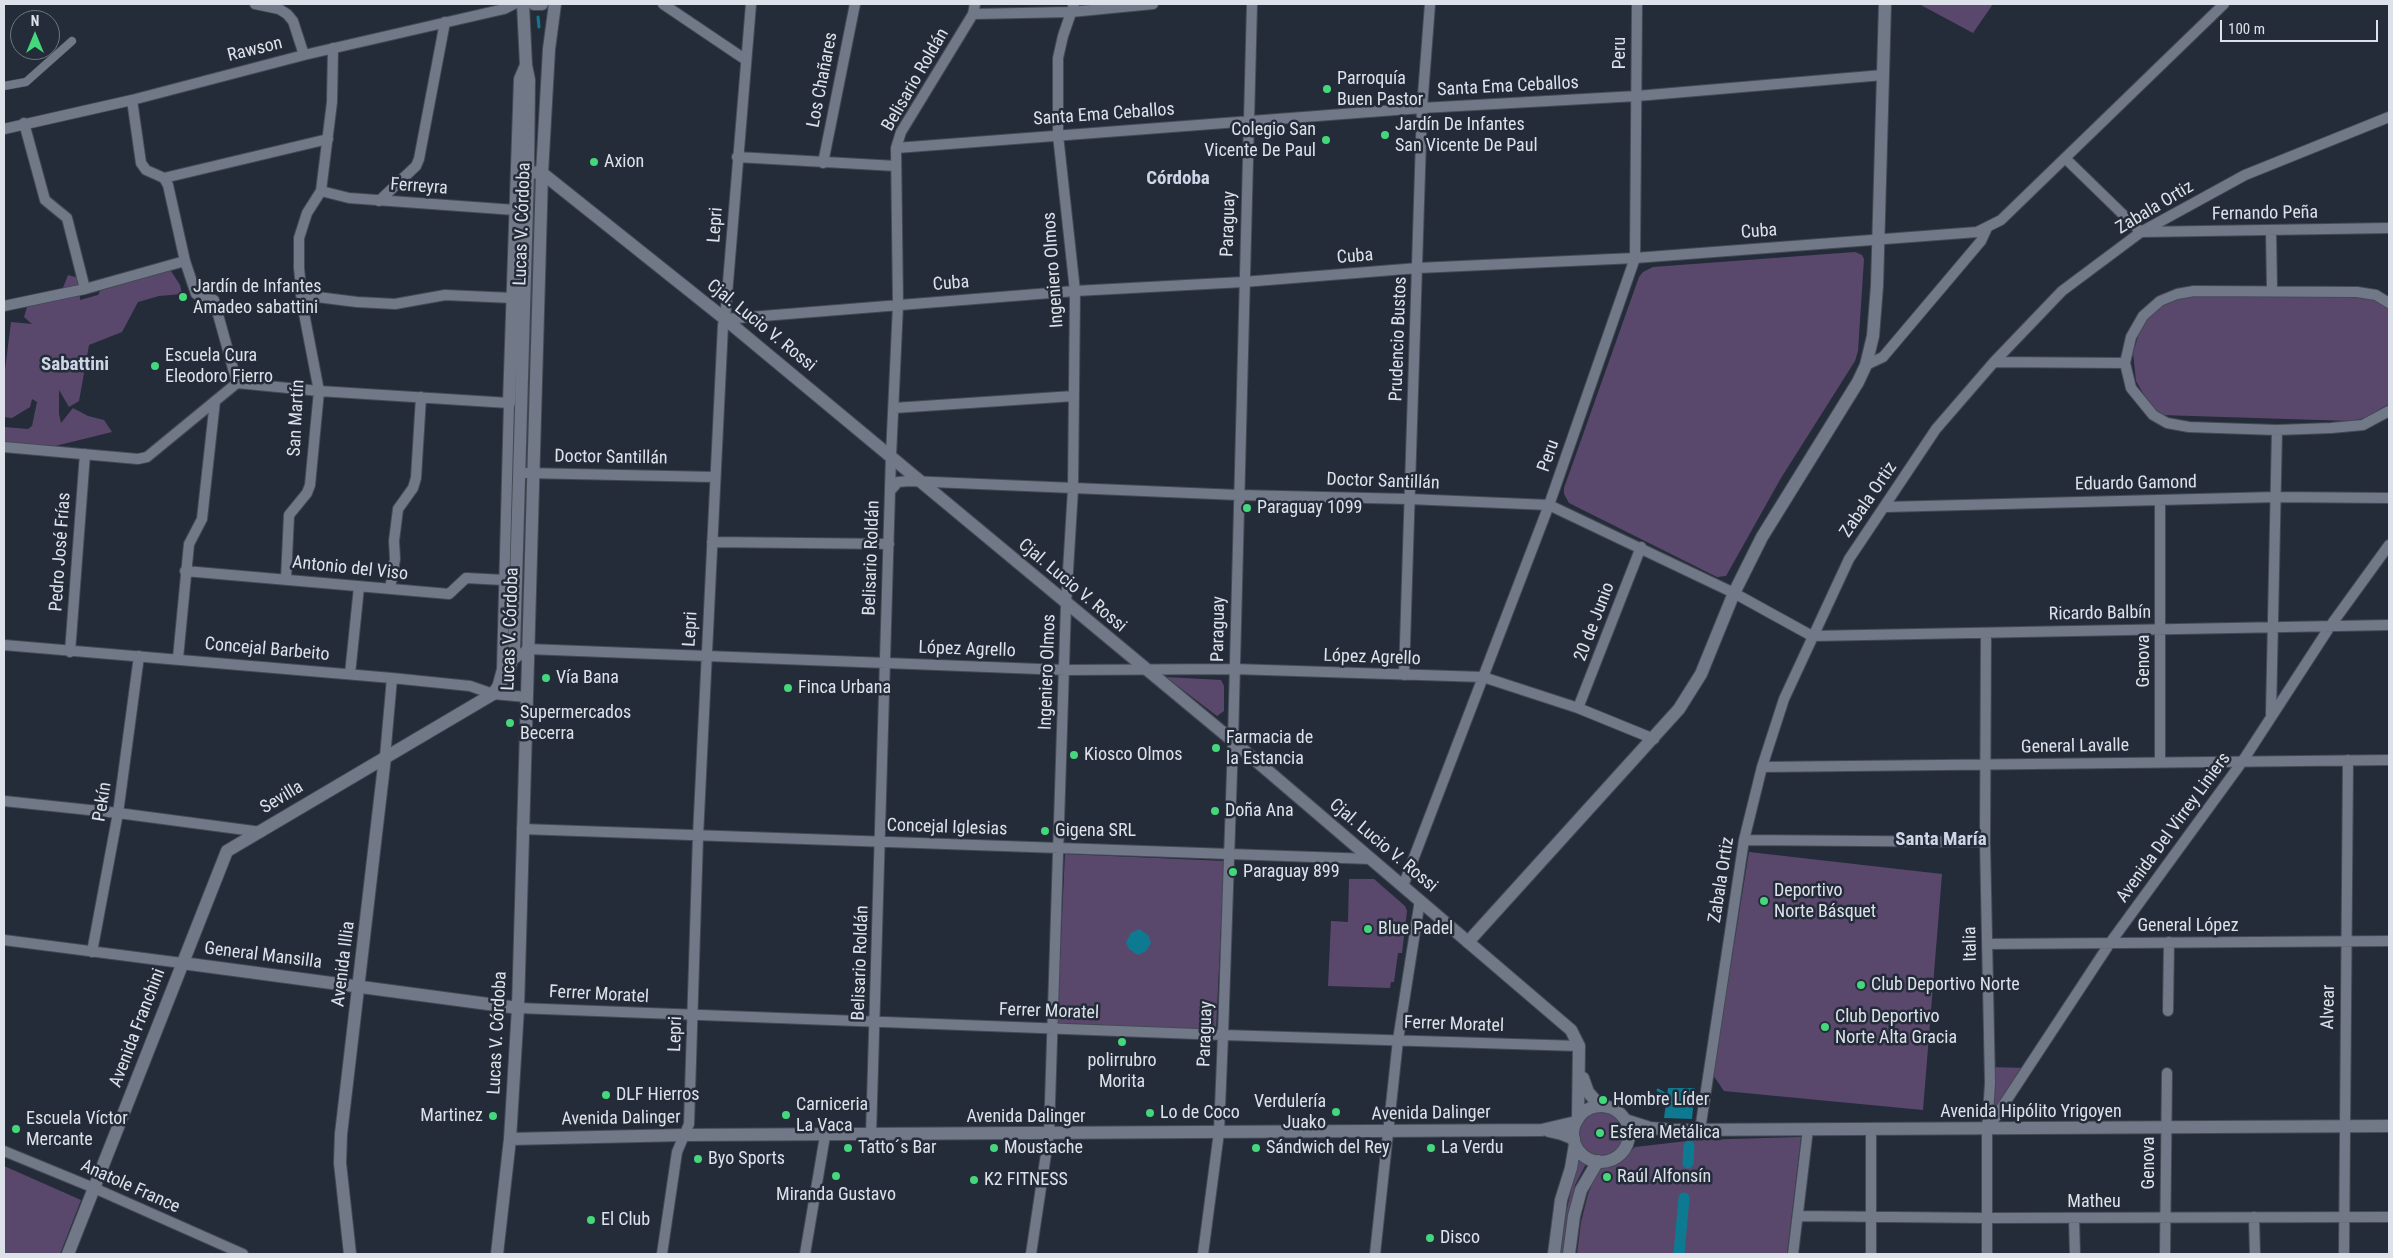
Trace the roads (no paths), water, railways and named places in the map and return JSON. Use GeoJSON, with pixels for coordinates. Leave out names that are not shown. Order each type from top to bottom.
{"type":"FeatureCollection","features":[{"type":"Feature","properties":{"kind":"street"},"geometry":{"type":"LineString","coordinates":[[255,4],[279,9],[287,14],[293,21],[304,55]]}},
{"type":"Feature","properties":{"kind":"street","name":"Rawson"},"geometry":{"type":"LineString","coordinates":[[4,129],[132,100],[333,48],[504,9],[514,4]]}},
{"type":"Feature","properties":{"kind":"street","name":"Lucas V. Córdoba"},"geometry":{"type":"LineString","coordinates":[[493,694],[502,684],[513,660],[528,172],[529,80],[526,65],[523,4]]}},
{"type":"Feature","properties":{"kind":"street"},"geometry":{"type":"LineString","coordinates":[[534,4],[542,4]]}},
{"type":"Feature","properties":{"kind":"street","name":"Lucas V. Córdoba"},"geometry":{"type":"LineString","coordinates":[[497,1254],[510,1139],[518,1008],[528,649],[519,472],[542,173],[549,49],[554,4]]}},
{"type":"Feature","properties":{"kind":"street"},"geometry":{"type":"LineString","coordinates":[[663,4],[746,60]]}},
{"type":"Feature","properties":{"kind":"street","name":"Lepri"},"geometry":{"type":"LineString","coordinates":[[662,1254],[677,1152],[689,1124],[698,836],[714,477],[723,325],[751,4]]}},
{"type":"Feature","properties":{"kind":"street","name":"Los Chañares"},"geometry":{"type":"LineString","coordinates":[[823,163],[855,4]]}},
{"type":"Feature","properties":{"kind":"street"},"geometry":{"type":"LineString","coordinates":[[974,9],[1073,8],[1153,4]]}},
{"type":"Feature","properties":{"kind":"street","name":"Paraguay"},"geometry":{"type":"LineString","coordinates":[[1203,1254],[1219,1132],[1223,1035],[1233,741],[1243,282],[1250,121],[1252,4]]}},
{"type":"Feature","properties":{"kind":"street","name":"Prudencio Bustos"},"geometry":{"type":"LineString","coordinates":[[1404,675],[1422,108],[1430,4]]}},
{"type":"Feature","properties":{"kind":"street","name":"Peru"},"geometry":{"type":"LineString","coordinates":[[1403,886],[1549,504],[1634,258],[1637,96],[1636,4]]}},
{"type":"Feature","properties":{"kind":"street"},"geometry":{"type":"LineString","coordinates":[[1468,942],[1654,739],[1679,709],[1701,674],[1734,593],[1762,537],[1797,477],[1854,390],[1866,364],[1873,336],[1879,239],[1885,4]]}},
{"type":"Feature","properties":{"kind":"street"},"geometry":{"type":"LineString","coordinates":[[1866,364],[1883,357],[1981,241],[1987,228],[2002,220],[2066,159],[2160,63],[2224,4]]}},
{"type":"Feature","properties":{"kind":"street","name":"Ingeniero Olmos"},"geometry":{"type":"LineString","coordinates":[[1031,1254],[1049,1134],[1066,604],[1073,489],[1075,291],[1058,134],[1058,58],[1073,8]]}},
{"type":"Feature","properties":{"kind":"street","name":"Belisario Roldán"},"geometry":{"type":"LineString","coordinates":[[871,1135],[891,456],[898,305],[896,148],[901,132],[974,9]]}},
{"type":"Feature","properties":{"kind":"street"},"geometry":{"type":"LineString","coordinates":[[379,201],[416,166],[419,160],[444,22]]}},
{"type":"Feature","properties":{"kind":"street"},"geometry":{"type":"LineString","coordinates":[[4,86],[26,82],[72,41]]}},
{"type":"Feature","properties":{"kind":"street","name":"San Martín"},"geometry":{"type":"LineString","coordinates":[[286,579],[289,515],[307,493],[310,485],[319,391],[302,295],[299,268],[299,238],[307,213],[321,191],[332,102],[333,48]]}},
{"type":"Feature","properties":{"kind":"street","name":"Lucas V. Córdoba"},"geometry":{"type":"LineString","coordinates":[[509,403],[520,79],[526,65]]}},
{"type":"Feature","properties":{"kind":"street","name":"Santa Ema Ceballos"},"geometry":{"type":"LineString","coordinates":[[896,148],[1058,134],[1422,108],[1637,96],[1883,75]]}},
{"type":"Feature","properties":{"kind":"street"},"geometry":{"type":"LineString","coordinates":[[132,100],[141,163],[146,170],[164,178],[168,185],[185,261],[196,294],[214,300],[237,383]]}},
{"type":"Feature","properties":{"kind":"street","name":"Zabala Ortiz"},"geometry":{"type":"LineString","coordinates":[[1700,1130],[1744,840],[1762,767],[1784,700],[1849,559],[1936,429],[1994,362],[2062,291],[2141,232],[2245,175],[2389,117]]}},
{"type":"Feature","properties":{"kind":"street"},"geometry":{"type":"LineString","coordinates":[[24,123],[45,200],[67,218],[85,289]]}},
{"type":"Feature","properties":{"kind":"street"},"geometry":{"type":"LineString","coordinates":[[164,178],[328,139]]}},
{"type":"Feature","properties":{"kind":"street"},"geometry":{"type":"LineString","coordinates":[[737,157],[896,166]]}},
{"type":"Feature","properties":{"kind":"street"},"geometry":{"type":"LineString","coordinates":[[2066,159],[2141,232]]}},
{"type":"Feature","properties":{"kind":"street"},"geometry":{"type":"LineString","coordinates":[[528,172],[542,173]]}},
{"type":"Feature","properties":{"kind":"street","name":"Cjal. Lucio V. Rossi"},"geometry":{"type":"LineString","coordinates":[[542,173],[725,319],[1145,670],[1233,741],[1570,1030],[1579,1046]]}},
{"type":"Feature","properties":{"kind":"street","name":"Ferreyra"},"geometry":{"type":"LineString","coordinates":[[321,191],[349,198],[379,201],[515,210]]}},
{"type":"Feature","properties":{"kind":"street","name":"Cuba"},"geometry":{"type":"LineString","coordinates":[[725,319],[1075,291],[1243,282],[1418,268],[1634,258],[1964,234],[1987,228]]}},
{"type":"Feature","properties":{"kind":"street","name":"Fernando Peña"},"geometry":{"type":"LineString","coordinates":[[2141,232],[2389,228]]}},
{"type":"Feature","properties":{"kind":"street"},"geometry":{"type":"LineString","coordinates":[[2271,230],[2272,290]]}},
{"type":"Feature","properties":{"kind":"street"},"geometry":{"type":"LineString","coordinates":[[4,306],[85,289],[185,261]]}},
{"type":"Feature","properties":{"kind":"street"},"geometry":{"type":"LineString","coordinates":[[2389,303],[2376,295],[2357,292],[2272,290],[2177,294],[2160,301],[2143,316],[2131,337],[2125,364],[2131,388],[2153,415],[2167,423],[2189,427],[2277,430],[2364,425],[2389,411]]}},
{"type":"Feature","properties":{"kind":"street"},"geometry":{"type":"LineString","coordinates":[[302,295],[357,302],[395,304],[445,295],[513,298]]}},
{"type":"Feature","properties":{"kind":"street"},"geometry":{"type":"LineString","coordinates":[[1994,362],[2125,364]]}},
{"type":"Feature","properties":{"kind":"street"},"geometry":{"type":"LineString","coordinates":[[4,447],[138,459],[147,458],[237,383],[319,391],[509,403],[519,472],[504,580],[502,669],[493,694]]}},
{"type":"Feature","properties":{"kind":"street"},"geometry":{"type":"LineString","coordinates":[[894,408],[1074,396]]}},
{"type":"Feature","properties":{"kind":"street"},"geometry":{"type":"LineString","coordinates":[[390,590],[395,559],[394,541],[398,509],[413,488],[416,478],[421,397]]}},
{"type":"Feature","properties":{"kind":"street"},"geometry":{"type":"LineString","coordinates":[[178,658],[185,571],[189,544],[202,519],[215,402]]}},
{"type":"Feature","properties":{"kind":"street"},"geometry":{"type":"LineString","coordinates":[[2271,715],[2277,430]]}},
{"type":"Feature","properties":{"kind":"street","name":"Pedro José Frías"},"geometry":{"type":"LineString","coordinates":[[70,652],[85,454]]}},
{"type":"Feature","properties":{"kind":"street","name":"Doctor Santillán"},"geometry":{"type":"LineString","coordinates":[[519,472],[714,477]]}},
{"type":"Feature","properties":{"kind":"street","name":"Doctor Santillán"},"geometry":{"type":"LineString","coordinates":[[891,490],[898,482],[922,482],[1238,495],[1549,504],[1734,593],[1812,636]]}},
{"type":"Feature","properties":{"kind":"street","name":"Eduardo Gamond"},"geometry":{"type":"LineString","coordinates":[[1884,507],[2276,497],[2389,498]]}},
{"type":"Feature","properties":{"kind":"street","name":"Genova"},"geometry":{"type":"LineString","coordinates":[[2160,500],[2160,762]]}},
{"type":"Feature","properties":{"kind":"street"},"geometry":{"type":"LineString","coordinates":[[712,542],[889,544]]}},
{"type":"Feature","properties":{"kind":"street","name":"Avenida Del Virrey Liniers"},"geometry":{"type":"LineString","coordinates":[[1987,1130],[2110,943],[2242,762],[2331,625],[2389,546]]}},
{"type":"Feature","properties":{"kind":"street","name":"20 de Junio"},"geometry":{"type":"LineString","coordinates":[[1578,708],[1641,547]]}},
{"type":"Feature","properties":{"kind":"street","name":"Antonio del Viso"},"geometry":{"type":"LineString","coordinates":[[185,571],[448,594],[466,578],[504,580]]}},
{"type":"Feature","properties":{"kind":"street"},"geometry":{"type":"LineString","coordinates":[[350,674],[359,587]]}},
{"type":"Feature","properties":{"kind":"street","name":"Ricardo Balbín"},"geometry":{"type":"LineString","coordinates":[[1812,636],[2389,624]]}},
{"type":"Feature","properties":{"kind":"street","name":"Italia"},"geometry":{"type":"LineString","coordinates":[[1986,633],[1985,842],[1990,1083],[1987,1130],[1987,1254]]}},
{"type":"Feature","properties":{"kind":"street","name":"Concejal Barbeito"},"geometry":{"type":"LineString","coordinates":[[4,645],[70,652],[178,658],[392,678],[470,686],[493,694],[526,697]]}},
{"type":"Feature","properties":{"kind":"street"},"geometry":{"type":"LineString","coordinates":[[513,660],[528,649]]}},
{"type":"Feature","properties":{"kind":"street","name":"López Agrello"},"geometry":{"type":"LineString","coordinates":[[528,649],[1065,670],[1234,670],[1483,677],[1578,708],[1654,739]]}},
{"type":"Feature","properties":{"kind":"street","name":"Pekín"},"geometry":{"type":"LineString","coordinates":[[92,952],[118,813],[139,656]]}},
{"type":"Feature","properties":{"kind":"street","name":"Avenida Illia"},"geometry":{"type":"LineString","coordinates":[[350,1254],[340,1163],[340,1134],[359,987],[392,678]]}},
{"type":"Feature","properties":{"kind":"street","name":"Sevilla"},"geometry":{"type":"LineString","coordinates":[[4,801],[118,813],[261,832],[493,694]]}},
{"type":"Feature","properties":{"kind":"street","name":"Alvear"},"geometry":{"type":"LineString","coordinates":[[2344,1254],[2348,760]]}},
{"type":"Feature","properties":{"kind":"street","name":"General Lavalle"},"geometry":{"type":"LineString","coordinates":[[1762,767],[2389,760]]}},
{"type":"Feature","properties":{"kind":"street","name":"Concejal Iglesias"},"geometry":{"type":"LineString","coordinates":[[522,829],[1058,848],[1228,852],[1371,859]]}},
{"type":"Feature","properties":{"kind":"street","name":"Avenida Franchini"},"geometry":{"type":"LineString","coordinates":[[68,1254],[228,851],[261,832]]}},
{"type":"Feature","properties":{"kind":"street"},"geometry":{"type":"LineString","coordinates":[[1744,840],[1985,842]]}},
{"type":"Feature","properties":{"kind":"street"},"geometry":{"type":"LineString","coordinates":[[1375,1254],[1398,1040],[1420,900]]}},
{"type":"Feature","properties":{"kind":"street","name":"General Mansilla"},"geometry":{"type":"LineString","coordinates":[[4,940],[518,1008]]}},
{"type":"Feature","properties":{"kind":"street","name":"General López"},"geometry":{"type":"LineString","coordinates":[[1987,944],[2389,941]]}},
{"type":"Feature","properties":{"kind":"street"},"geometry":{"type":"LineString","coordinates":[[2168,1011],[2169,942]]}},
{"type":"Feature","properties":{"kind":"street","name":"Ferrer Moratel"},"geometry":{"type":"LineString","coordinates":[[518,1008],[875,1023],[1579,1046]]}},
{"type":"Feature","properties":{"kind":"street"},"geometry":{"type":"LineString","coordinates":[[1575,1142],[1586,1157],[1598,1161],[1615,1158],[1624,1149],[1628,1141],[1629,1132],[1625,1120],[1616,1111],[1600,1106],[1592,1098],[1584,1085],[1579,1046]]}},
{"type":"Feature","properties":{"kind":"street"},"geometry":{"type":"LineString","coordinates":[[1554,1254],[1561,1200],[1571,1168],[1575,1142],[1580,1061]]}},
{"type":"Feature","properties":{"kind":"street","name":"Genova"},"geometry":{"type":"LineString","coordinates":[[2165,1254],[2167,1073]]}},
{"type":"Feature","properties":{"kind":"street"},"geometry":{"type":"LineString","coordinates":[[1577,1121],[1587,1110],[1600,1106]]}},
{"type":"Feature","properties":{"kind":"street","name":"Avenida Hipólito Yrigoyen"},"geometry":{"type":"LineString","coordinates":[[1625,1120],[1650,1128],[1674,1130],[1987,1130],[2389,1126]]}},
{"type":"Feature","properties":{"kind":"street","name":"Avenida Dalinger"},"geometry":{"type":"LineString","coordinates":[[1542,1130],[1577,1121]]}},
{"type":"Feature","properties":{"kind":"street"},"geometry":{"type":"LineString","coordinates":[[1793,1254],[1808,1129]]}},
{"type":"Feature","properties":{"kind":"street","name":"Avenida Dalinger"},"geometry":{"type":"LineString","coordinates":[[510,1139],[683,1135],[825,1136],[1542,1130],[1562,1134],[1575,1142]]}},
{"type":"Feature","properties":{"kind":"street","name":"Avenida Hipólito Yrigoyen"},"geometry":{"type":"LineString","coordinates":[[1628,1141],[1649,1134],[1674,1130]]}},
{"type":"Feature","properties":{"kind":"street"},"geometry":{"type":"LineString","coordinates":[[1871,1130],[1871,1254]]}},
{"type":"Feature","properties":{"kind":"street"},"geometry":{"type":"LineString","coordinates":[[805,1254],[825,1136]]}},
{"type":"Feature","properties":{"kind":"street","name":"Anatole France"},"geometry":{"type":"LineString","coordinates":[[4,1151],[94,1188],[242,1254]]}},
{"type":"Feature","properties":{"kind":"street"},"geometry":{"type":"LineString","coordinates":[[1569,1254],[1574,1216],[1580,1190],[1598,1161]]}},
{"type":"Feature","properties":{"kind":"street","name":"Matheu"},"geometry":{"type":"LineString","coordinates":[[1798,1216],[1987,1218],[2389,1217]]}},
{"type":"Feature","properties":{"kind":"street"},"geometry":{"type":"LineString","coordinates":[[2254,1217],[2254,1254]]}},
{"type":"Feature","properties":{"kind":"street"},"geometry":{"type":"LineString","coordinates":[[2074,1218],[2075,1254]]}},
{"type":"Feature","properties":{"kind":"water"},"geometry":{"type":"Polygon","coordinates":[[[1139,929],[1148,935],[1151,943],[1146,951],[1138,955],[1129,949],[1126,942],[1131,933],[1139,929]]]}},
{"type":"Feature","properties":{"kind":"water"},"geometry":{"type":"Polygon","coordinates":[[[1668,1088],[1695,1088],[1692,1119],[1664,1118],[1668,1088]]]}},
{"type":"Feature","properties":{"kind":"waterway"},"geometry":{"type":"LineString","coordinates":[[538,17],[539,27]]}},
{"type":"Feature","properties":{"kind":"waterway"},"geometry":{"type":"LineString","coordinates":[[1658,1090],[1668,1096]]}},
{"type":"Feature","properties":{"kind":"waterway"},"geometry":{"type":"LineString","coordinates":[[1688,1163],[1689,1146]]}},
{"type":"Feature","properties":{"kind":"waterway"},"geometry":{"type":"LineString","coordinates":[[1679,1254],[1684,1198]]}},
{"type":"Feature","properties":{"kind":"place","name":"Parroquía Buen Pastor"},"geometry":{"type":"Point","coordinates":[1327,89]}},
{"type":"Feature","properties":{"kind":"place","name":"Jardín De Infantes San Vicente De Paul"},"geometry":{"type":"Point","coordinates":[1385,135]}},
{"type":"Feature","properties":{"kind":"place","name":"Colegio San Vicente De Paul"},"geometry":{"type":"Point","coordinates":[1326,140]}},
{"type":"Feature","properties":{"kind":"place","name":"Axion"},"geometry":{"type":"Point","coordinates":[594,162]}},
{"type":"Feature","properties":{"kind":"place","name":"Jardín de Infantes Amadeo sabattini"},"geometry":{"type":"Point","coordinates":[183,297]}},
{"type":"Feature","properties":{"kind":"place","name":"Escuela Cura Eleodoro Fierro"},"geometry":{"type":"Point","coordinates":[155,366]}},
{"type":"Feature","properties":{"kind":"place","name":"Paraguay 1099"},"geometry":{"type":"Point","coordinates":[1247,508]}},
{"type":"Feature","properties":{"kind":"place","name":"Vía Bana"},"geometry":{"type":"Point","coordinates":[546,678]}},
{"type":"Feature","properties":{"kind":"place","name":"Finca Urbana"},"geometry":{"type":"Point","coordinates":[788,688]}},
{"type":"Feature","properties":{"kind":"place","name":"Supermercados Becerra"},"geometry":{"type":"Point","coordinates":[510,723]}},
{"type":"Feature","properties":{"kind":"place","name":"Farmacia de la Estancia"},"geometry":{"type":"Point","coordinates":[1216,748]}},
{"type":"Feature","properties":{"kind":"place","name":"Kiosco Olmos"},"geometry":{"type":"Point","coordinates":[1074,755]}},
{"type":"Feature","properties":{"kind":"place","name":"Doña Ana"},"geometry":{"type":"Point","coordinates":[1215,811]}},
{"type":"Feature","properties":{"kind":"place","name":"Gigena SRL"},"geometry":{"type":"Point","coordinates":[1045,831]}},
{"type":"Feature","properties":{"kind":"place","name":"Paraguay 899"},"geometry":{"type":"Point","coordinates":[1233,872]}},
{"type":"Feature","properties":{"kind":"place","name":"Deportivo Norte Básquet"},"geometry":{"type":"Point","coordinates":[1764,901]}},
{"type":"Feature","properties":{"kind":"place","name":"Blue Padel"},"geometry":{"type":"Point","coordinates":[1368,929]}},
{"type":"Feature","properties":{"kind":"place","name":"Club Deportivo Norte"},"geometry":{"type":"Point","coordinates":[1861,985]}},
{"type":"Feature","properties":{"kind":"place","name":"Club Deportivo Norte Alta Gracia"},"geometry":{"type":"Point","coordinates":[1825,1027]}},
{"type":"Feature","properties":{"kind":"place","name":"polirrubro Morita"},"geometry":{"type":"Point","coordinates":[1122,1042]}},
{"type":"Feature","properties":{"kind":"place","name":"DLF Hierros"},"geometry":{"type":"Point","coordinates":[606,1095]}},
{"type":"Feature","properties":{"kind":"place","name":"Hombre Líder"},"geometry":{"type":"Point","coordinates":[1603,1100]}},
{"type":"Feature","properties":{"kind":"place","name":"Verdulería Juako"},"geometry":{"type":"Point","coordinates":[1336,1112]}},
{"type":"Feature","properties":{"kind":"place","name":"Lo de Coco"},"geometry":{"type":"Point","coordinates":[1150,1113]}},
{"type":"Feature","properties":{"kind":"place","name":"Carniceria La Vaca"},"geometry":{"type":"Point","coordinates":[786,1115]}},
{"type":"Feature","properties":{"kind":"place","name":"Martinez"},"geometry":{"type":"Point","coordinates":[493,1116]}},
{"type":"Feature","properties":{"kind":"place","name":"Escuela Víctor Mercante"},"geometry":{"type":"Point","coordinates":[16,1129]}},
{"type":"Feature","properties":{"kind":"place","name":"Esfera Metálica"},"geometry":{"type":"Point","coordinates":[1600,1133]}},
{"type":"Feature","properties":{"kind":"place","name":"Tatto´s Bar"},"geometry":{"type":"Point","coordinates":[848,1148]}},
{"type":"Feature","properties":{"kind":"place","name":"Moustache"},"geometry":{"type":"Point","coordinates":[994,1148]}},
{"type":"Feature","properties":{"kind":"place","name":"Sándwich del Rey"},"geometry":{"type":"Point","coordinates":[1256,1148]}},
{"type":"Feature","properties":{"kind":"place","name":"La Verdu"},"geometry":{"type":"Point","coordinates":[1431,1148]}},
{"type":"Feature","properties":{"kind":"place","name":"Byo Sports"},"geometry":{"type":"Point","coordinates":[698,1159]}},
{"type":"Feature","properties":{"kind":"place","name":"Miranda Gustavo"},"geometry":{"type":"Point","coordinates":[836,1176]}},
{"type":"Feature","properties":{"kind":"place","name":"Raúl Alfonsín"},"geometry":{"type":"Point","coordinates":[1607,1177]}},
{"type":"Feature","properties":{"kind":"place","name":"K2 FITNESS"},"geometry":{"type":"Point","coordinates":[974,1180]}},
{"type":"Feature","properties":{"kind":"place","name":"El Club"},"geometry":{"type":"Point","coordinates":[591,1220]}},
{"type":"Feature","properties":{"kind":"place","name":"Disco"},"geometry":{"type":"Point","coordinates":[1430,1238]}},
{"type":"Feature","properties":{"kind":"district","name":"Córdoba"},"geometry":{"type":"Point","coordinates":[1178,179]}},
{"type":"Feature","properties":{"kind":"district","name":"Sabattini"},"geometry":{"type":"Point","coordinates":[75,365]}},
{"type":"Feature","properties":{"kind":"district","name":"Santa María"},"geometry":{"type":"Point","coordinates":[1941,840]}}]}
